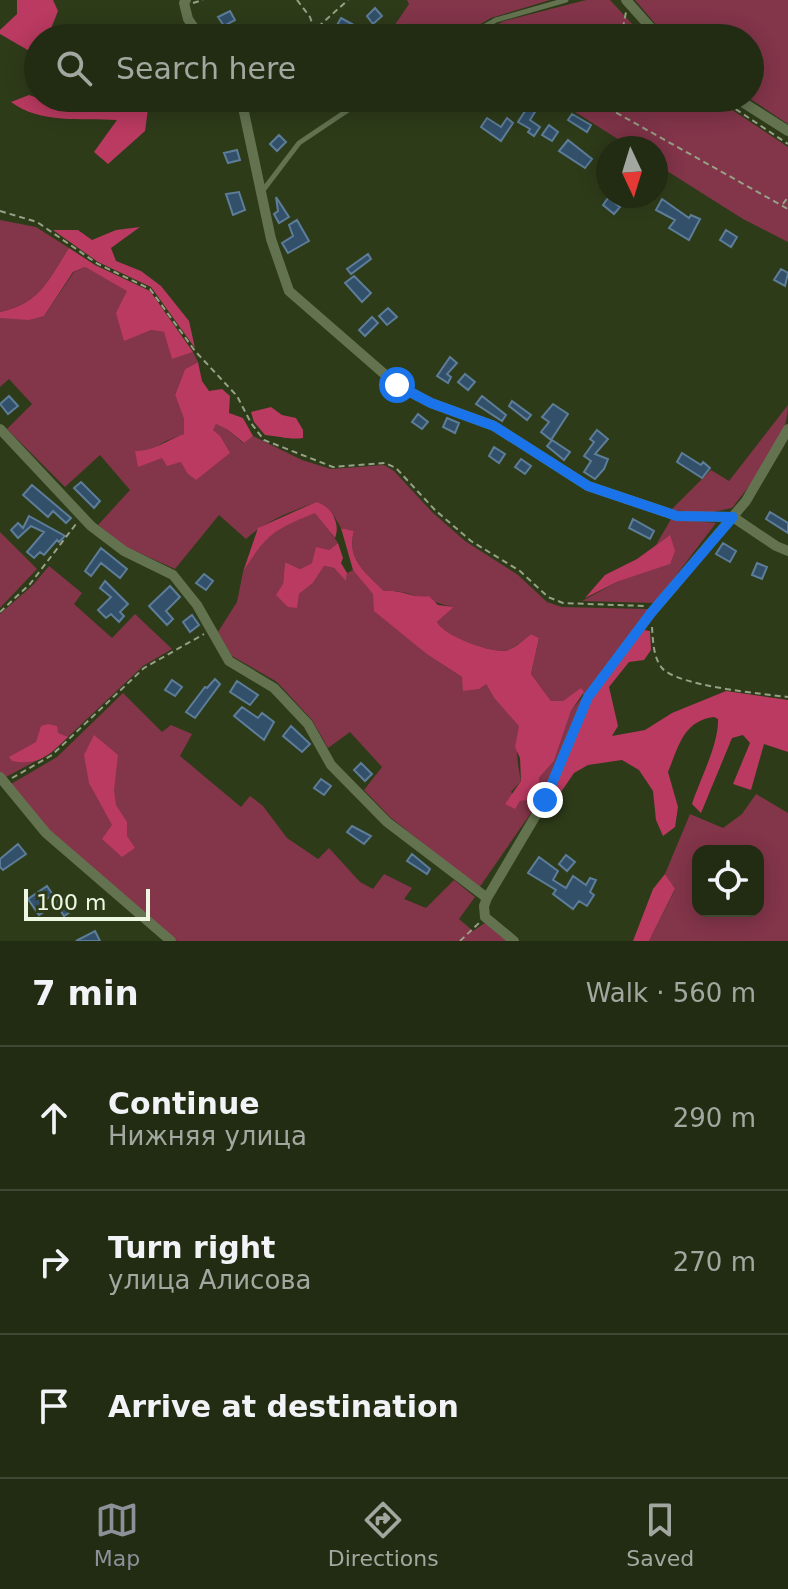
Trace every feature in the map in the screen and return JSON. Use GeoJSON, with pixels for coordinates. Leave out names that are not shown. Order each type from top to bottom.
{"type":"FeatureCollection","features":[{"type":"Feature","properties":{"kind":"street"},"geometry":{"type":"LineString","coordinates":[[186,0],[184,3],[191,24]]}},
{"type":"Feature","properties":{"kind":"street"},"geometry":{"type":"LineString","coordinates":[[628,2],[648,24]]}},
{"type":"Feature","properties":{"kind":"street"},"geometry":{"type":"LineString","coordinates":[[244,112],[271,239],[289,291],[397,385],[431,403],[494,426],[588,486],[677,516],[733,517],[788,551]]}},
{"type":"Feature","properties":{"kind":"street"},"geometry":{"type":"LineString","coordinates":[[758,112],[788,131]]}},
{"type":"Feature","properties":{"kind":"street"},"geometry":{"type":"LineString","coordinates":[[0,429],[91,526],[124,551],[173,575],[197,605],[229,661],[274,688],[308,724],[331,765],[387,822],[487,898]]}},
{"type":"Feature","properties":{"kind":"street"},"geometry":{"type":"LineString","coordinates":[[514,941],[485,917],[484,906],[545,800],[588,697],[654,610],[746,501],[788,429]]}},
{"type":"Feature","properties":{"kind":"street"},"geometry":{"type":"LineString","coordinates":[[2,780],[46,833],[171,941]]}},
{"type":"Feature","properties":{"kind":"lane"},"geometry":{"type":"LineString","coordinates":[[489,24],[566,0]]}},
{"type":"Feature","properties":{"kind":"lane"},"geometry":{"type":"LineString","coordinates":[[260,194],[299,143],[345,112]]}},
{"type":"Feature","properties":{"kind":"path"},"geometry":{"type":"LineString","coordinates":[[297,0],[312,24]]}},
{"type":"Feature","properties":{"kind":"path"},"geometry":{"type":"LineString","coordinates":[[322,24],[348,0]]}},
{"type":"Feature","properties":{"kind":"path"},"geometry":{"type":"LineString","coordinates":[[624,24],[628,2]]}},
{"type":"Feature","properties":{"kind":"path"},"geometry":{"type":"LineString","coordinates":[[618,112],[788,209]]}},
{"type":"Feature","properties":{"kind":"path"},"geometry":{"type":"LineString","coordinates":[[740,112],[788,144]]}},
{"type":"Feature","properties":{"kind":"path"},"geometry":{"type":"LineString","coordinates":[[782,205],[788,197]]}},
{"type":"Feature","properties":{"kind":"path"},"geometry":{"type":"LineString","coordinates":[[0,211],[37,222],[98,264],[150,289],[195,351],[237,396],[264,440],[333,467],[385,463],[396,468],[435,510],[471,541],[520,571],[548,597],[563,603],[654,610],[653,648],[663,669],[683,680],[742,692],[788,697]]}},
{"type":"Feature","properties":{"kind":"path"},"geometry":{"type":"LineString","coordinates":[[0,612],[48,563],[82,516]]}},
{"type":"Feature","properties":{"kind":"path"},"geometry":{"type":"LineString","coordinates":[[2,780],[52,755],[144,668],[212,630]]}},
{"type":"Feature","properties":{"kind":"path"},"geometry":{"type":"LineString","coordinates":[[460,941],[474,931],[485,917]]}},
{"type":"Feature","properties":{"kind":"shaded area"},"geometry":{"type":"Polygon","coordinates":[[[17,0],[53,0],[58,11],[53,24],[24,24],[24,48],[0,34],[0,30],[17,14],[17,0]]]}},
{"type":"Feature","properties":{"kind":"shaded area"},"geometry":{"type":"Polygon","coordinates":[[[407,0],[550,0],[480,24],[395,24],[409,4],[407,0]]]}},
{"type":"Feature","properties":{"kind":"shaded area"},"geometry":{"type":"Polygon","coordinates":[[[586,0],[610,0],[632,24],[498,24],[586,0]]]}},
{"type":"Feature","properties":{"kind":"shaded area"},"geometry":{"type":"Polygon","coordinates":[[[635,0],[788,0],[788,124],[764,108],[764,24],[655,24],[635,0]]]}},
{"type":"Feature","properties":{"kind":"shaded area"},"geometry":{"type":"Polygon","coordinates":[[[24,97],[24,110],[22,109],[11,102],[24,97]]]}},
{"type":"Feature","properties":{"kind":"shaded area"},"geometry":{"type":"Polygon","coordinates":[[[30,112],[148,112],[145,131],[108,164],[94,152],[117,120],[30,112]]]}},
{"type":"Feature","properties":{"kind":"shaded area"},"geometry":{"type":"Polygon","coordinates":[[[575,112],[735,112],[788,147],[788,242],[743,219],[668,172],[668,136],[613,136],[575,112]]]}},
{"type":"Feature","properties":{"kind":"shaded area"},"geometry":{"type":"Polygon","coordinates":[[[0,220],[36,227],[69,248],[42,289],[25,303],[0,312],[0,220]]]}},
{"type":"Feature","properties":{"kind":"shaded area"},"geometry":{"type":"Polygon","coordinates":[[[140,227],[111,248],[116,261],[141,271],[161,286],[189,321],[195,348],[151,287],[98,262],[53,230],[78,230],[92,240],[116,230],[140,227]]]}},
{"type":"Feature","properties":{"kind":"shaded area"},"geometry":{"type":"Polygon","coordinates":[[[69,248],[95,265],[150,291],[193,352],[172,359],[164,332],[151,330],[124,341],[116,313],[127,291],[85,267],[73,272],[44,316],[29,320],[0,318],[0,312],[25,303],[42,289],[69,248]]]}},
{"type":"Feature","properties":{"kind":"shaded area"},"geometry":{"type":"Polygon","coordinates":[[[85,267],[128,291],[151,330],[165,332],[172,358],[193,352],[198,362],[185,369],[175,395],[184,419],[184,434],[150,451],[162,458],[182,462],[187,473],[216,424],[243,443],[253,436],[302,460],[331,469],[384,465],[394,471],[432,512],[465,541],[518,575],[547,602],[562,607],[647,609],[542,797],[479,888],[390,817],[364,790],[382,767],[350,732],[328,748],[312,720],[277,682],[232,656],[218,632],[237,602],[243,572],[261,542],[282,527],[316,512],[338,543],[300,569],[285,562],[283,584],[299,594],[313,583],[324,566],[334,568],[346,580],[347,573],[353,570],[428,655],[462,677],[486,684],[494,698],[520,726],[517,754],[521,781],[511,792],[520,800],[554,761],[571,711],[584,695],[581,689],[563,701],[551,701],[531,674],[539,638],[531,634],[507,650],[487,648],[467,642],[441,627],[437,622],[454,607],[402,592],[384,591],[355,558],[354,531],[341,528],[334,516],[316,502],[270,522],[246,539],[219,515],[175,569],[124,546],[98,525],[130,490],[100,455],[65,487],[7,429],[32,404],[9,379],[0,387],[0,318],[44,316],[74,272],[85,267]]]}},
{"type":"Feature","properties":{"kind":"shaded area"},"geometry":{"type":"Polygon","coordinates":[[[198,362],[202,381],[209,391],[222,389],[230,396],[229,413],[243,418],[253,436],[244,443],[216,424],[213,430],[230,453],[196,480],[187,473],[181,462],[167,466],[162,458],[138,467],[135,451],[154,447],[184,434],[184,419],[175,395],[185,369],[198,362]]]}},
{"type":"Feature","properties":{"kind":"shaded area"},"geometry":{"type":"Polygon","coordinates":[[[788,405],[776,447],[732,508],[708,513],[671,510],[711,470],[729,481],[788,405]]]}},
{"type":"Feature","properties":{"kind":"shaded area"},"geometry":{"type":"Polygon","coordinates":[[[271,407],[282,415],[296,418],[303,430],[303,438],[265,435],[254,422],[251,412],[271,407]]]}},
{"type":"Feature","properties":{"kind":"shaded area"},"geometry":{"type":"Polygon","coordinates":[[[316,502],[326,507],[333,516],[337,527],[335,538],[315,513],[273,534],[243,572],[258,528],[316,502]]]}},
{"type":"Feature","properties":{"kind":"shaded area"},"geometry":{"type":"Polygon","coordinates":[[[671,519],[716,523],[655,603],[582,601],[619,581],[670,535],[656,545],[671,519]]]}},
{"type":"Feature","properties":{"kind":"shaded area"},"geometry":{"type":"Polygon","coordinates":[[[341,528],[354,531],[355,558],[384,591],[429,596],[438,605],[454,607],[437,622],[448,632],[477,646],[503,651],[515,647],[531,634],[539,638],[531,674],[551,701],[563,701],[581,688],[584,692],[571,711],[554,761],[539,778],[538,796],[532,795],[520,801],[515,809],[505,804],[521,781],[520,758],[515,747],[519,726],[486,684],[479,689],[463,691],[462,677],[428,655],[374,611],[373,594],[353,570],[341,528]]]}},
{"type":"Feature","properties":{"kind":"shaded area"},"geometry":{"type":"Polygon","coordinates":[[[0,532],[37,569],[0,608],[0,532]]]}},
{"type":"Feature","properties":{"kind":"shaded area"},"geometry":{"type":"Polygon","coordinates":[[[670,535],[675,551],[670,564],[619,581],[585,598],[605,575],[637,559],[670,535]]]}},
{"type":"Feature","properties":{"kind":"shaded area"},"geometry":{"type":"Polygon","coordinates":[[[338,543],[343,558],[341,563],[347,573],[346,581],[334,568],[324,566],[313,583],[299,594],[297,608],[288,607],[276,595],[283,584],[285,562],[300,569],[312,563],[316,547],[329,550],[338,543]]]}},
{"type":"Feature","properties":{"kind":"shaded area"},"geometry":{"type":"Polygon","coordinates":[[[49,566],[82,593],[74,604],[112,638],[135,614],[172,649],[143,666],[51,753],[4,778],[0,773],[0,614],[49,566]]]}},
{"type":"Feature","properties":{"kind":"shaded area"},"geometry":{"type":"Polygon","coordinates":[[[644,630],[650,631],[651,650],[644,660],[629,662],[609,687],[618,726],[612,736],[645,730],[672,713],[726,691],[788,700],[788,752],[764,744],[751,790],[733,784],[750,743],[743,735],[732,738],[701,813],[692,804],[712,750],[718,719],[704,719],[684,736],[668,772],[678,807],[675,827],[663,836],[656,820],[653,791],[639,770],[622,760],[588,765],[574,773],[546,814],[564,759],[591,696],[644,630]]]}},
{"type":"Feature","properties":{"kind":"shaded area"},"geometry":{"type":"Polygon","coordinates":[[[123,693],[162,732],[171,725],[192,734],[180,756],[241,807],[250,796],[263,806],[287,838],[318,859],[329,848],[360,882],[373,889],[384,874],[412,888],[404,899],[426,908],[454,880],[475,897],[459,919],[473,931],[485,923],[507,941],[177,941],[50,831],[11,784],[57,757],[123,693]]]}},
{"type":"Feature","properties":{"kind":"shaded area"},"geometry":{"type":"Polygon","coordinates":[[[41,726],[57,726],[58,733],[68,737],[43,758],[29,762],[12,761],[9,757],[36,742],[41,726]]]}},
{"type":"Feature","properties":{"kind":"shaded area"},"geometry":{"type":"Polygon","coordinates":[[[94,735],[118,755],[114,790],[116,805],[127,822],[127,836],[135,848],[122,857],[102,839],[112,825],[89,783],[84,755],[94,735]]]}},
{"type":"Feature","properties":{"kind":"shaded area"},"geometry":{"type":"Polygon","coordinates":[[[756,794],[788,813],[788,941],[649,941],[675,890],[665,874],[690,814],[723,828],[742,814],[756,794]]]}},
{"type":"Feature","properties":{"kind":"shaded area"},"geometry":{"type":"Polygon","coordinates":[[[665,874],[675,889],[649,941],[633,941],[653,889],[665,874]]]}},
{"type":"Feature","properties":{"kind":"building"},"geometry":{"type":"Polygon","coordinates":[[[375,8],[382,16],[373,24],[367,16],[375,8]]]}},
{"type":"Feature","properties":{"kind":"building"},"geometry":{"type":"Polygon","coordinates":[[[230,11],[235,20],[223,24],[218,17],[230,11]]]}},
{"type":"Feature","properties":{"kind":"building"},"geometry":{"type":"Polygon","coordinates":[[[341,18],[352,24],[338,24],[341,18]]]}},
{"type":"Feature","properties":{"kind":"building"},"geometry":{"type":"Polygon","coordinates":[[[524,112],[535,112],[530,120],[540,127],[534,136],[528,132],[530,129],[518,122],[524,112]]]}},
{"type":"Feature","properties":{"kind":"building"},"geometry":{"type":"Polygon","coordinates":[[[572,114],[591,125],[587,132],[568,120],[572,114]]]}},
{"type":"Feature","properties":{"kind":"building"},"geometry":{"type":"Polygon","coordinates":[[[487,118],[501,127],[507,118],[513,123],[501,141],[481,127],[487,118]]]}},
{"type":"Feature","properties":{"kind":"building"},"geometry":{"type":"Polygon","coordinates":[[[549,125],[558,132],[552,141],[542,135],[549,125]]]}},
{"type":"Feature","properties":{"kind":"building"},"geometry":{"type":"Polygon","coordinates":[[[279,135],[286,142],[277,151],[270,144],[279,135]]]}},
{"type":"Feature","properties":{"kind":"building"},"geometry":{"type":"Polygon","coordinates":[[[568,140],[592,159],[585,168],[559,151],[568,140]]]}},
{"type":"Feature","properties":{"kind":"building"},"geometry":{"type":"Polygon","coordinates":[[[237,150],[240,160],[228,163],[224,153],[237,150]]]}},
{"type":"Feature","properties":{"kind":"building"},"geometry":{"type":"Polygon","coordinates":[[[239,192],[245,210],[233,215],[226,194],[239,192]]]}},
{"type":"Feature","properties":{"kind":"building"},"geometry":{"type":"Polygon","coordinates":[[[276,197],[289,217],[279,223],[274,214],[278,211],[276,197]]]}},
{"type":"Feature","properties":{"kind":"building"},"geometry":{"type":"Polygon","coordinates":[[[668,203],[689,218],[691,215],[700,219],[689,240],[669,228],[675,220],[656,210],[668,208],[668,203]]]}},
{"type":"Feature","properties":{"kind":"building"},"geometry":{"type":"Polygon","coordinates":[[[297,220],[309,241],[288,253],[282,243],[293,236],[289,225],[297,220]]]}},
{"type":"Feature","properties":{"kind":"building"},"geometry":{"type":"Polygon","coordinates":[[[726,230],[737,237],[731,247],[720,240],[726,230]]]}},
{"type":"Feature","properties":{"kind":"building"},"geometry":{"type":"Polygon","coordinates":[[[368,254],[371,259],[351,274],[347,269],[368,254]]]}},
{"type":"Feature","properties":{"kind":"building"},"geometry":{"type":"Polygon","coordinates":[[[781,269],[788,273],[785,286],[774,280],[781,269]]]}},
{"type":"Feature","properties":{"kind":"building"},"geometry":{"type":"Polygon","coordinates":[[[354,276],[371,293],[362,302],[345,283],[354,276]]]}},
{"type":"Feature","properties":{"kind":"building"},"geometry":{"type":"Polygon","coordinates":[[[388,308],[397,317],[387,325],[379,316],[388,308]]]}},
{"type":"Feature","properties":{"kind":"building"},"geometry":{"type":"Polygon","coordinates":[[[372,317],[378,323],[365,336],[359,330],[372,317]]]}},
{"type":"Feature","properties":{"kind":"building"},"geometry":{"type":"Polygon","coordinates":[[[450,357],[457,363],[447,374],[451,377],[448,383],[437,376],[450,357]]]}},
{"type":"Feature","properties":{"kind":"building"},"geometry":{"type":"Polygon","coordinates":[[[465,374],[475,382],[468,390],[458,382],[465,374]]]}},
{"type":"Feature","properties":{"kind":"building"},"geometry":{"type":"Polygon","coordinates":[[[9,396],[18,406],[8,414],[0,404],[9,396]]]}},
{"type":"Feature","properties":{"kind":"building"},"geometry":{"type":"Polygon","coordinates":[[[482,396],[506,415],[502,421],[476,404],[482,396]]]}},
{"type":"Feature","properties":{"kind":"building"},"geometry":{"type":"Polygon","coordinates":[[[512,401],[531,415],[527,420],[509,406],[512,401]]]}},
{"type":"Feature","properties":{"kind":"building"},"geometry":{"type":"Polygon","coordinates":[[[553,404],[568,414],[551,440],[541,432],[549,422],[542,417],[553,404]]]}},
{"type":"Feature","properties":{"kind":"building"},"geometry":{"type":"Polygon","coordinates":[[[418,414],[428,422],[422,429],[412,422],[418,414]]]}},
{"type":"Feature","properties":{"kind":"building"},"geometry":{"type":"Polygon","coordinates":[[[447,418],[459,423],[455,433],[443,427],[447,418]]]}},
{"type":"Feature","properties":{"kind":"building"},"geometry":{"type":"Polygon","coordinates":[[[597,430],[608,439],[595,454],[608,459],[595,479],[584,472],[591,461],[584,456],[594,442],[590,439],[597,430]]]}},
{"type":"Feature","properties":{"kind":"building"},"geometry":{"type":"Polygon","coordinates":[[[552,440],[570,452],[564,460],[547,446],[552,440]]]}},
{"type":"Feature","properties":{"kind":"building"},"geometry":{"type":"Polygon","coordinates":[[[494,447],[505,454],[499,463],[489,456],[494,447]]]}},
{"type":"Feature","properties":{"kind":"building"},"geometry":{"type":"Polygon","coordinates":[[[682,453],[710,468],[702,478],[677,462],[682,453]]]}},
{"type":"Feature","properties":{"kind":"building"},"geometry":{"type":"Polygon","coordinates":[[[521,459],[531,466],[525,474],[515,467],[521,459]]]}},
{"type":"Feature","properties":{"kind":"building"},"geometry":{"type":"Polygon","coordinates":[[[81,482],[100,501],[94,508],[74,488],[81,482]]]}},
{"type":"Feature","properties":{"kind":"building"},"geometry":{"type":"Polygon","coordinates":[[[32,485],[71,518],[66,523],[53,511],[48,517],[23,495],[32,485]]]}},
{"type":"Feature","properties":{"kind":"building"},"geometry":{"type":"Polygon","coordinates":[[[770,512],[788,523],[788,533],[766,519],[770,512]]]}},
{"type":"Feature","properties":{"kind":"building"},"geometry":{"type":"Polygon","coordinates":[[[29,516],[65,536],[59,542],[57,540],[44,555],[40,552],[34,558],[27,552],[44,532],[31,526],[18,538],[11,530],[18,523],[23,528],[29,516]]]}},
{"type":"Feature","properties":{"kind":"building"},"geometry":{"type":"Polygon","coordinates":[[[633,519],[654,531],[650,539],[629,528],[633,519]]]}},
{"type":"Feature","properties":{"kind":"building"},"geometry":{"type":"Polygon","coordinates":[[[723,543],[736,551],[730,562],[716,554],[723,543]]]}},
{"type":"Feature","properties":{"kind":"building"},"geometry":{"type":"Polygon","coordinates":[[[101,548],[127,569],[120,578],[101,563],[91,576],[85,571],[101,548]]]}},
{"type":"Feature","properties":{"kind":"building"},"geometry":{"type":"Polygon","coordinates":[[[757,563],[767,567],[762,579],[752,575],[757,563]]]}},
{"type":"Feature","properties":{"kind":"building"},"geometry":{"type":"Polygon","coordinates":[[[204,574],[213,581],[206,590],[196,583],[204,574]]]}},
{"type":"Feature","properties":{"kind":"building"},"geometry":{"type":"Polygon","coordinates":[[[105,581],[128,604],[120,612],[124,616],[119,622],[111,614],[106,618],[98,610],[111,597],[100,588],[105,581]]]}},
{"type":"Feature","properties":{"kind":"building"},"geometry":{"type":"Polygon","coordinates":[[[170,586],[180,597],[166,611],[173,619],[167,625],[149,606],[170,586]]]}},
{"type":"Feature","properties":{"kind":"building"},"geometry":{"type":"Polygon","coordinates":[[[192,615],[199,625],[190,632],[183,622],[192,615]]]}},
{"type":"Feature","properties":{"kind":"building"},"geometry":{"type":"Polygon","coordinates":[[[215,679],[220,684],[195,718],[186,712],[205,687],[215,679]]]}},
{"type":"Feature","properties":{"kind":"building"},"geometry":{"type":"Polygon","coordinates":[[[172,680],[182,687],[175,696],[165,690],[172,680]]]}},
{"type":"Feature","properties":{"kind":"building"},"geometry":{"type":"Polygon","coordinates":[[[237,681],[258,695],[250,705],[230,692],[237,681]]]}},
{"type":"Feature","properties":{"kind":"building"},"geometry":{"type":"Polygon","coordinates":[[[242,707],[258,718],[262,713],[274,722],[264,740],[234,716],[242,707]]]}},
{"type":"Feature","properties":{"kind":"building"},"geometry":{"type":"Polygon","coordinates":[[[291,726],[310,744],[302,752],[283,736],[291,726]]]}},
{"type":"Feature","properties":{"kind":"building"},"geometry":{"type":"Polygon","coordinates":[[[361,763],[372,774],[365,781],[354,770],[361,763]]]}},
{"type":"Feature","properties":{"kind":"building"},"geometry":{"type":"Polygon","coordinates":[[[321,779],[331,786],[324,795],[314,788],[321,779]]]}},
{"type":"Feature","properties":{"kind":"building"},"geometry":{"type":"Polygon","coordinates":[[[352,826],[371,836],[364,844],[347,832],[352,826]]]}},
{"type":"Feature","properties":{"kind":"building"},"geometry":{"type":"Polygon","coordinates":[[[18,844],[26,854],[3,870],[0,859],[18,844]]]}},
{"type":"Feature","properties":{"kind":"building"},"geometry":{"type":"Polygon","coordinates":[[[412,854],[430,869],[427,874],[407,861],[412,854]]]}},
{"type":"Feature","properties":{"kind":"building"},"geometry":{"type":"Polygon","coordinates":[[[566,855],[575,862],[567,871],[559,864],[566,855]]]}},
{"type":"Feature","properties":{"kind":"building"},"geometry":{"type":"Polygon","coordinates":[[[539,857],[558,871],[553,880],[566,888],[573,876],[586,885],[590,878],[596,880],[590,892],[594,895],[587,906],[579,901],[573,909],[553,894],[556,890],[528,873],[539,857]]]}},
{"type":"Feature","properties":{"kind":"building"},"geometry":{"type":"Polygon","coordinates":[[[47,886],[53,895],[40,903],[45,911],[39,915],[28,899],[47,886]]]}},
{"type":"Feature","properties":{"kind":"building"},"geometry":{"type":"Polygon","coordinates":[[[64,896],[73,910],[64,916],[55,902],[64,896]]]}},
{"type":"Feature","properties":{"kind":"building"},"geometry":{"type":"Polygon","coordinates":[[[95,931],[100,941],[76,941],[95,931]]]}},
{"type":"Feature","properties":{"kind":"route"},"geometry":{"type":"LineString","coordinates":[[397,385],[431,403],[494,426],[588,486],[677,516],[733,517],[651,613],[588,697],[545,800]]}}]}
